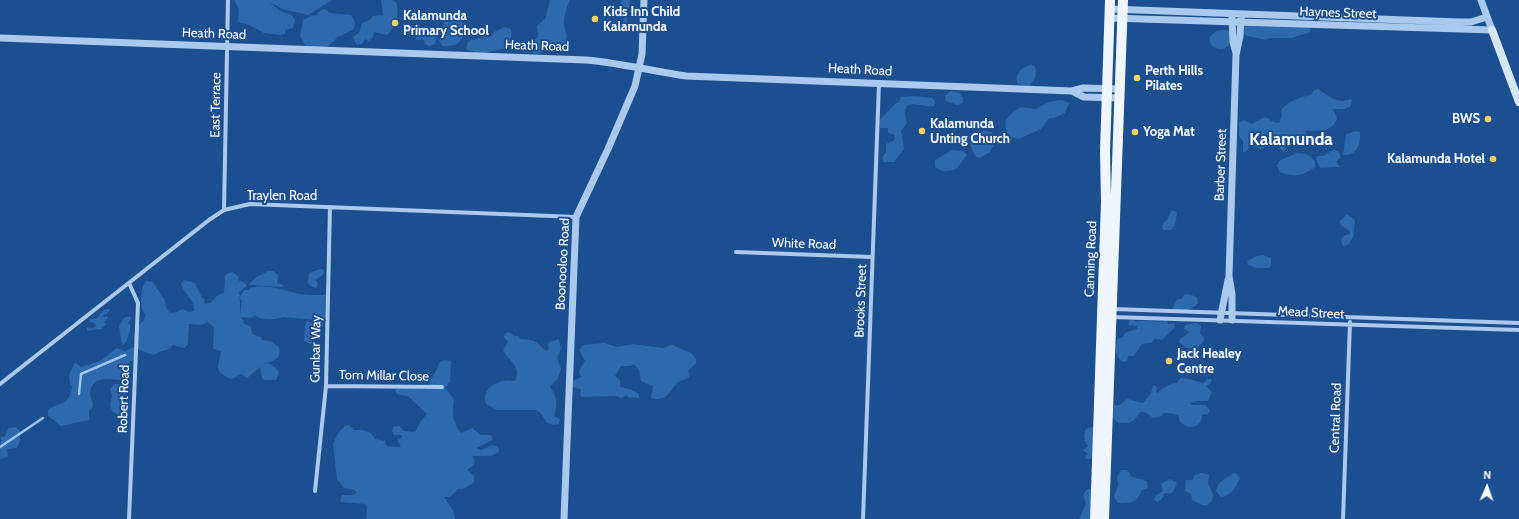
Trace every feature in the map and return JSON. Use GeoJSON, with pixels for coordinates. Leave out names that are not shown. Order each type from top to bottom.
{"type":"FeatureCollection","features":[{"type":"Feature","properties":{"kind":"main road","name":"Canning Road"},"geometry":{"type":"LineString","coordinates":[[1104,519],[1107,313],[1105,136],[1110,9]]}},
{"type":"Feature","properties":{"kind":"main road","name":"Canning Road"},"geometry":{"type":"LineString","coordinates":[[1095,519],[1118,137],[1122,9]]}},
{"type":"Feature","properties":{"kind":"main road"},"geometry":{"type":"LineString","coordinates":[[1492,30],[1519,102]]}},
{"type":"Feature","properties":{"kind":"main road"},"geometry":{"type":"LineString","coordinates":[[1105,136],[1118,137]]}},
{"type":"Feature","properties":{"kind":"street","name":"East Terrace"},"geometry":{"type":"LineString","coordinates":[[224,210],[228,0]]}},
{"type":"Feature","properties":{"kind":"street","name":"Boonooloo Road"},"geometry":{"type":"LineString","coordinates":[[564,519],[576,217],[608,149],[635,86],[643,47],[644,0]]}},
{"type":"Feature","properties":{"kind":"street"},"geometry":{"type":"LineString","coordinates":[[1481,0],[1492,30]]}},
{"type":"Feature","properties":{"kind":"street","name":"Haynes Street"},"geometry":{"type":"LineString","coordinates":[[1110,9],[1232,18],[1438,25],[1492,30]]}},
{"type":"Feature","properties":{"kind":"street","name":"Haynes Street"},"geometry":{"type":"LineString","coordinates":[[1438,25],[1471,22],[1487,17]]}},
{"type":"Feature","properties":{"kind":"street"},"geometry":{"type":"LineString","coordinates":[[1232,18],[1233,42],[1236,55]]}},
{"type":"Feature","properties":{"kind":"street"},"geometry":{"type":"LineString","coordinates":[[1236,55],[1240,36],[1241,18]]}},
{"type":"Feature","properties":{"kind":"street","name":"Heath Road"},"geometry":{"type":"LineString","coordinates":[[0,38],[586,60],[686,76],[1072,91],[1084,97],[1107,93],[1120,94]]}},
{"type":"Feature","properties":{"kind":"street","name":"Barber Street"},"geometry":{"type":"LineString","coordinates":[[1232,317],[1229,276],[1236,55]]}},
{"type":"Feature","properties":{"kind":"street","name":"Brooks Street"},"geometry":{"type":"LineString","coordinates":[[863,519],[879,83]]}},
{"type":"Feature","properties":{"kind":"street","name":"Traylen Road"},"geometry":{"type":"LineString","coordinates":[[0,384],[224,210],[250,204],[576,217]]}},
{"type":"Feature","properties":{"kind":"street","name":"Gunbar Way"},"geometry":{"type":"LineString","coordinates":[[315,491],[326,386],[330,207]]}},
{"type":"Feature","properties":{"kind":"street","name":"White Road"},"geometry":{"type":"LineString","coordinates":[[736,252],[872,257]]}},
{"type":"Feature","properties":{"kind":"street","name":"Barber Street"},"geometry":{"type":"LineString","coordinates":[[1220,317],[1229,276]]}},
{"type":"Feature","properties":{"kind":"street","name":"Robert Road"},"geometry":{"type":"LineString","coordinates":[[129,283],[138,303],[129,519]]}},
{"type":"Feature","properties":{"kind":"street","name":"Mead Street"},"geometry":{"type":"LineString","coordinates":[[1107,313],[1220,317],[1350,318],[1519,324]]}},
{"type":"Feature","properties":{"kind":"street","name":"Mead Street"},"geometry":{"type":"LineString","coordinates":[[1107,313],[1220,317]]}},
{"type":"Feature","properties":{"kind":"street","name":"Mead Street"},"geometry":{"type":"LineString","coordinates":[[1232,317],[1349,325],[1519,330]]}},
{"type":"Feature","properties":{"kind":"street","name":"Central Road"},"geometry":{"type":"LineString","coordinates":[[1343,519],[1350,318]]}},
{"type":"Feature","properties":{"kind":"street","name":"Tom Millar Close"},"geometry":{"type":"LineString","coordinates":[[326,386],[442,387]]}},
{"type":"Feature","properties":{"kind":"shaded area"},"geometry":{"type":"Polygon","coordinates":[[[234,0],[332,0],[308,15],[283,9],[269,2],[282,12],[292,15],[295,20],[293,28],[285,30],[285,34],[280,35],[264,33],[249,25],[238,22],[239,13],[234,0]]]}},
{"type":"Feature","properties":{"kind":"shaded area"},"geometry":{"type":"Polygon","coordinates":[[[381,0],[393,0],[396,2],[398,11],[393,28],[387,35],[374,32],[373,37],[369,41],[365,39],[362,44],[357,45],[353,37],[359,33],[362,23],[370,20],[373,16],[383,15],[381,0]]]}},
{"type":"Feature","properties":{"kind":"shaded area"},"geometry":{"type":"Polygon","coordinates":[[[550,0],[570,0],[564,22],[566,41],[564,45],[556,47],[550,52],[542,50],[540,54],[533,53],[530,47],[533,41],[538,37],[537,26],[545,19],[550,0]]]}},
{"type":"Feature","properties":{"kind":"shaded area"},"geometry":{"type":"Polygon","coordinates":[[[623,0],[630,0],[626,30],[621,5],[623,0]]]}},
{"type":"Feature","properties":{"kind":"shaded area"},"geometry":{"type":"Polygon","coordinates":[[[324,9],[331,13],[351,15],[355,22],[354,29],[338,37],[327,47],[306,47],[300,36],[303,20],[317,15],[317,13],[324,9]]]}},
{"type":"Feature","properties":{"kind":"shaded area"},"geometry":{"type":"Polygon","coordinates":[[[452,15],[461,17],[466,30],[463,38],[458,43],[452,46],[443,46],[439,41],[444,29],[444,21],[452,15]]]}},
{"type":"Feature","properties":{"kind":"shaded area"},"geometry":{"type":"Polygon","coordinates":[[[1252,22],[1309,26],[1311,30],[1310,32],[1292,38],[1270,38],[1265,40],[1242,33],[1244,27],[1252,22]]]}},
{"type":"Feature","properties":{"kind":"shaded area"},"geometry":{"type":"Polygon","coordinates":[[[504,27],[511,29],[512,32],[511,39],[506,48],[480,54],[466,49],[468,42],[471,40],[492,36],[494,32],[504,27]]]}},
{"type":"Feature","properties":{"kind":"shaded area"},"geometry":{"type":"Polygon","coordinates":[[[434,31],[437,36],[435,44],[429,46],[425,44],[423,39],[417,40],[414,36],[405,33],[434,31]]]}},
{"type":"Feature","properties":{"kind":"shaded area"},"geometry":{"type":"Polygon","coordinates":[[[1216,31],[1229,31],[1229,45],[1222,49],[1214,47],[1210,42],[1210,37],[1216,31]]]}},
{"type":"Feature","properties":{"kind":"shaded area"},"geometry":{"type":"Polygon","coordinates":[[[1031,65],[1035,66],[1036,69],[1034,80],[1028,86],[1017,84],[1017,77],[1020,71],[1024,67],[1031,65]]]}},
{"type":"Feature","properties":{"kind":"shaded area"},"geometry":{"type":"Polygon","coordinates":[[[1318,89],[1335,100],[1343,101],[1352,99],[1351,106],[1345,109],[1333,109],[1337,118],[1332,126],[1324,130],[1306,131],[1302,141],[1297,143],[1287,143],[1284,152],[1280,149],[1280,146],[1284,143],[1278,140],[1262,149],[1250,146],[1246,152],[1243,152],[1243,141],[1239,136],[1239,123],[1244,120],[1252,124],[1266,117],[1279,123],[1282,115],[1281,111],[1290,102],[1311,95],[1313,91],[1318,89]]]}},
{"type":"Feature","properties":{"kind":"shaded area"},"geometry":{"type":"Polygon","coordinates":[[[951,91],[960,93],[963,98],[963,103],[957,105],[946,101],[945,96],[951,91]]]}},
{"type":"Feature","properties":{"kind":"shaded area"},"geometry":{"type":"Polygon","coordinates":[[[915,96],[932,98],[935,101],[934,106],[908,105],[905,114],[907,123],[901,131],[904,149],[894,162],[884,162],[882,158],[886,152],[886,144],[894,140],[895,135],[888,133],[888,128],[881,128],[879,126],[880,120],[895,104],[899,102],[901,97],[915,96]]]}},
{"type":"Feature","properties":{"kind":"shaded area"},"geometry":{"type":"Polygon","coordinates":[[[1061,100],[1069,103],[1065,113],[1054,118],[1049,118],[1041,129],[1019,139],[1012,137],[1006,131],[1006,120],[1014,111],[1021,107],[1035,109],[1049,102],[1061,100]]]}},
{"type":"Feature","properties":{"kind":"shaded area"},"geometry":{"type":"Polygon","coordinates":[[[983,131],[992,132],[995,142],[990,152],[979,158],[976,157],[972,150],[970,140],[971,137],[983,131]]]}},
{"type":"Feature","properties":{"kind":"shaded area"},"geometry":{"type":"Polygon","coordinates":[[[1356,131],[1360,132],[1359,145],[1352,154],[1343,155],[1346,134],[1356,131]]]}},
{"type":"Feature","properties":{"kind":"shaded area"},"geometry":{"type":"Polygon","coordinates":[[[952,150],[963,151],[967,155],[957,168],[946,171],[935,167],[935,160],[952,150]]]}},
{"type":"Feature","properties":{"kind":"shaded area"},"geometry":{"type":"Polygon","coordinates":[[[1333,150],[1338,151],[1341,157],[1336,162],[1340,167],[1320,168],[1316,159],[1317,156],[1323,156],[1333,150]]]}},
{"type":"Feature","properties":{"kind":"shaded area"},"geometry":{"type":"Polygon","coordinates":[[[1297,153],[1306,154],[1315,161],[1315,167],[1298,175],[1290,175],[1280,172],[1277,166],[1279,161],[1297,153]]]}},
{"type":"Feature","properties":{"kind":"shaded area"},"geometry":{"type":"Polygon","coordinates":[[[1171,211],[1175,211],[1177,213],[1175,225],[1171,230],[1164,230],[1162,228],[1163,223],[1167,220],[1171,211]]]}},
{"type":"Feature","properties":{"kind":"shaded area"},"geometry":{"type":"Polygon","coordinates":[[[1347,214],[1355,220],[1353,237],[1349,244],[1345,246],[1342,245],[1341,239],[1350,234],[1350,231],[1339,222],[1347,214]]]}},
{"type":"Feature","properties":{"kind":"shaded area"},"geometry":{"type":"Polygon","coordinates":[[[1263,255],[1271,258],[1271,265],[1269,268],[1257,268],[1248,265],[1247,261],[1263,255]]]}},
{"type":"Feature","properties":{"kind":"shaded area"},"geometry":{"type":"Polygon","coordinates":[[[320,269],[324,270],[323,275],[315,280],[318,284],[316,288],[309,285],[309,273],[320,269]]]}},
{"type":"Feature","properties":{"kind":"shaded area"},"geometry":{"type":"Polygon","coordinates":[[[268,271],[273,271],[278,275],[277,283],[283,285],[283,287],[249,285],[255,278],[268,271]]]}},
{"type":"Feature","properties":{"kind":"shaded area"},"geometry":{"type":"Polygon","coordinates":[[[232,272],[239,277],[238,280],[245,283],[247,286],[239,292],[240,297],[244,290],[262,286],[299,294],[328,295],[327,319],[317,320],[283,317],[269,319],[261,318],[255,315],[251,318],[242,317],[241,315],[242,318],[244,321],[243,323],[251,327],[252,334],[261,337],[262,340],[271,341],[279,347],[278,358],[267,363],[277,369],[278,377],[276,380],[264,380],[262,378],[260,367],[247,378],[241,374],[232,379],[222,374],[218,368],[221,351],[213,349],[214,327],[208,322],[202,325],[189,324],[188,344],[184,348],[173,345],[169,349],[154,355],[139,350],[137,346],[135,359],[120,368],[121,371],[128,371],[121,380],[106,379],[94,383],[91,387],[90,393],[93,406],[89,411],[89,420],[61,426],[48,416],[48,410],[67,400],[71,393],[72,386],[70,384],[69,375],[75,362],[81,367],[100,361],[117,348],[125,351],[136,346],[134,336],[136,329],[146,315],[142,308],[141,298],[142,288],[146,281],[153,282],[164,299],[170,313],[177,312],[182,309],[189,312],[194,311],[194,307],[192,301],[181,284],[184,280],[195,283],[202,298],[205,299],[204,304],[210,303],[218,295],[224,293],[225,276],[232,272]],[[239,297],[240,304],[240,313],[242,301],[239,297]]]}},
{"type":"Feature","properties":{"kind":"shaded area"},"geometry":{"type":"Polygon","coordinates":[[[1185,294],[1192,295],[1197,298],[1198,303],[1189,309],[1172,310],[1177,299],[1182,299],[1185,294]]]}},
{"type":"Feature","properties":{"kind":"shaded area"},"geometry":{"type":"Polygon","coordinates":[[[105,309],[110,309],[109,312],[101,317],[107,316],[108,318],[104,322],[106,325],[101,329],[87,331],[87,327],[93,328],[96,326],[95,323],[89,322],[90,319],[97,318],[105,309]]]}},
{"type":"Feature","properties":{"kind":"shaded area"},"geometry":{"type":"Polygon","coordinates":[[[129,316],[132,318],[128,323],[131,326],[126,343],[122,345],[119,326],[124,318],[129,316]]]}},
{"type":"Feature","properties":{"kind":"shaded area"},"geometry":{"type":"Polygon","coordinates":[[[1133,320],[1136,322],[1166,321],[1169,324],[1174,323],[1175,327],[1162,340],[1155,339],[1151,343],[1142,344],[1134,356],[1128,356],[1127,361],[1123,362],[1120,360],[1116,352],[1117,339],[1123,337],[1125,333],[1137,329],[1138,326],[1128,325],[1129,321],[1133,320]]]}},
{"type":"Feature","properties":{"kind":"shaded area"},"geometry":{"type":"Polygon","coordinates":[[[307,321],[317,324],[324,324],[321,329],[321,335],[315,337],[313,345],[304,341],[305,326],[307,321]]]}},
{"type":"Feature","properties":{"kind":"shaded area"},"geometry":{"type":"Polygon","coordinates":[[[1196,323],[1201,326],[1200,333],[1204,338],[1204,341],[1197,348],[1187,348],[1179,342],[1180,339],[1190,332],[1184,329],[1185,325],[1196,323]]]}},
{"type":"Feature","properties":{"kind":"shaded area"},"geometry":{"type":"Polygon","coordinates":[[[509,332],[514,336],[519,336],[520,339],[535,342],[546,351],[549,349],[549,342],[559,339],[561,348],[557,358],[561,369],[558,378],[550,387],[556,401],[554,416],[560,419],[559,424],[550,424],[540,412],[536,410],[497,410],[486,404],[485,398],[489,388],[498,382],[509,380],[515,381],[517,376],[516,367],[503,350],[508,342],[503,336],[509,332]]]}},
{"type":"Feature","properties":{"kind":"shaded area"},"geometry":{"type":"Polygon","coordinates":[[[604,343],[617,347],[632,344],[663,348],[672,345],[691,353],[696,359],[696,363],[688,371],[690,375],[689,377],[678,382],[667,395],[661,399],[651,398],[653,386],[641,381],[639,370],[634,364],[630,366],[621,366],[615,376],[620,380],[620,387],[630,389],[639,394],[639,398],[628,397],[626,395],[622,398],[615,396],[582,397],[580,394],[581,389],[572,387],[572,381],[581,377],[579,371],[585,361],[579,350],[583,345],[604,343]]]}},
{"type":"Feature","properties":{"kind":"shaded area"},"geometry":{"type":"Polygon","coordinates":[[[444,360],[451,361],[450,382],[445,388],[454,399],[453,417],[458,429],[461,433],[472,428],[481,435],[491,435],[493,440],[476,448],[481,450],[492,445],[499,449],[499,452],[491,456],[473,456],[475,461],[474,464],[467,470],[474,476],[474,482],[465,488],[458,489],[450,497],[444,497],[453,510],[455,519],[366,519],[367,507],[365,504],[340,502],[342,495],[353,495],[357,493],[354,490],[344,488],[337,479],[333,444],[338,433],[345,426],[349,425],[354,430],[362,430],[371,433],[375,439],[385,441],[387,446],[401,447],[397,439],[401,438],[402,435],[394,435],[392,432],[393,427],[399,426],[405,431],[415,432],[420,422],[427,414],[409,397],[397,394],[395,390],[399,388],[429,389],[430,382],[439,363],[444,360]]]}},
{"type":"Feature","properties":{"kind":"shaded area"},"geometry":{"type":"Polygon","coordinates":[[[1181,378],[1203,383],[1207,379],[1212,379],[1210,384],[1206,386],[1212,392],[1208,401],[1197,401],[1190,403],[1192,405],[1205,405],[1210,410],[1208,414],[1202,415],[1199,423],[1194,427],[1183,425],[1180,422],[1179,416],[1171,413],[1163,413],[1162,416],[1153,418],[1145,412],[1140,412],[1136,418],[1128,423],[1117,422],[1111,416],[1114,405],[1120,405],[1127,399],[1143,403],[1151,393],[1153,385],[1157,387],[1156,392],[1158,393],[1167,386],[1177,383],[1181,378]]]}},
{"type":"Feature","properties":{"kind":"shaded area"},"geometry":{"type":"Polygon","coordinates":[[[115,384],[123,384],[127,389],[124,398],[126,412],[119,415],[113,412],[110,406],[112,396],[110,389],[115,384]]]}},
{"type":"Feature","properties":{"kind":"shaded area"},"geometry":{"type":"Polygon","coordinates":[[[1094,426],[1094,453],[1090,459],[1086,459],[1085,456],[1088,454],[1083,450],[1088,446],[1084,434],[1086,429],[1094,426]]]}},
{"type":"Feature","properties":{"kind":"shaded area"},"geometry":{"type":"Polygon","coordinates":[[[16,427],[20,431],[20,441],[17,448],[7,449],[8,457],[0,459],[1,437],[4,437],[9,428],[16,427]]]}},
{"type":"Feature","properties":{"kind":"shaded area"},"geometry":{"type":"Polygon","coordinates":[[[1121,470],[1127,470],[1132,477],[1147,481],[1148,488],[1142,490],[1136,500],[1127,503],[1118,503],[1114,497],[1118,485],[1117,476],[1121,470]]]}},
{"type":"Feature","properties":{"kind":"shaded area"},"geometry":{"type":"Polygon","coordinates":[[[1202,473],[1209,475],[1208,484],[1213,496],[1213,499],[1209,504],[1205,506],[1192,500],[1191,494],[1185,491],[1186,480],[1192,480],[1195,475],[1202,473]]]}},
{"type":"Feature","properties":{"kind":"shaded area"},"geometry":{"type":"Polygon","coordinates":[[[1235,473],[1240,478],[1237,485],[1228,495],[1221,497],[1216,491],[1218,485],[1226,477],[1235,473]]]}},
{"type":"Feature","properties":{"kind":"shaded area"},"geometry":{"type":"Polygon","coordinates":[[[1170,479],[1177,483],[1173,492],[1170,494],[1165,493],[1161,500],[1157,502],[1154,500],[1155,496],[1163,491],[1161,484],[1170,479]]]}},
{"type":"Feature","properties":{"kind":"shaded area"},"geometry":{"type":"Polygon","coordinates":[[[1091,488],[1100,519],[1079,519],[1086,504],[1083,495],[1086,490],[1091,488]]]}},
{"type":"Feature","properties":{"kind":"waterway"},"geometry":{"type":"LineString","coordinates":[[79,394],[81,374],[125,355]]}},
{"type":"Feature","properties":{"kind":"waterway"},"geometry":{"type":"LineString","coordinates":[[0,447],[43,418]]}},
{"type":"Feature","properties":{"kind":"place","name":"Kids Inn Child Kalamunda"},"geometry":{"type":"Point","coordinates":[595,19]}},
{"type":"Feature","properties":{"kind":"place","name":"Kalamunda Primary School"},"geometry":{"type":"Point","coordinates":[395,23]}},
{"type":"Feature","properties":{"kind":"place","name":"Perth Hills Pilates"},"geometry":{"type":"Point","coordinates":[1137,78]}},
{"type":"Feature","properties":{"kind":"place","name":"BWS"},"geometry":{"type":"Point","coordinates":[1488,119]}},
{"type":"Feature","properties":{"kind":"place","name":"Kalamunda Unting Church"},"geometry":{"type":"Point","coordinates":[922,131]}},
{"type":"Feature","properties":{"kind":"place","name":"Yoga Mat"},"geometry":{"type":"Point","coordinates":[1135,132]}},
{"type":"Feature","properties":{"kind":"place","name":"Kalamunda Hotel"},"geometry":{"type":"Point","coordinates":[1493,159]}},
{"type":"Feature","properties":{"kind":"place","name":"Jack Healey Centre"},"geometry":{"type":"Point","coordinates":[1169,361]}},
{"type":"Feature","properties":{"kind":"district","name":"Kalamunda"},"geometry":{"type":"Point","coordinates":[1291,140]}}]}
